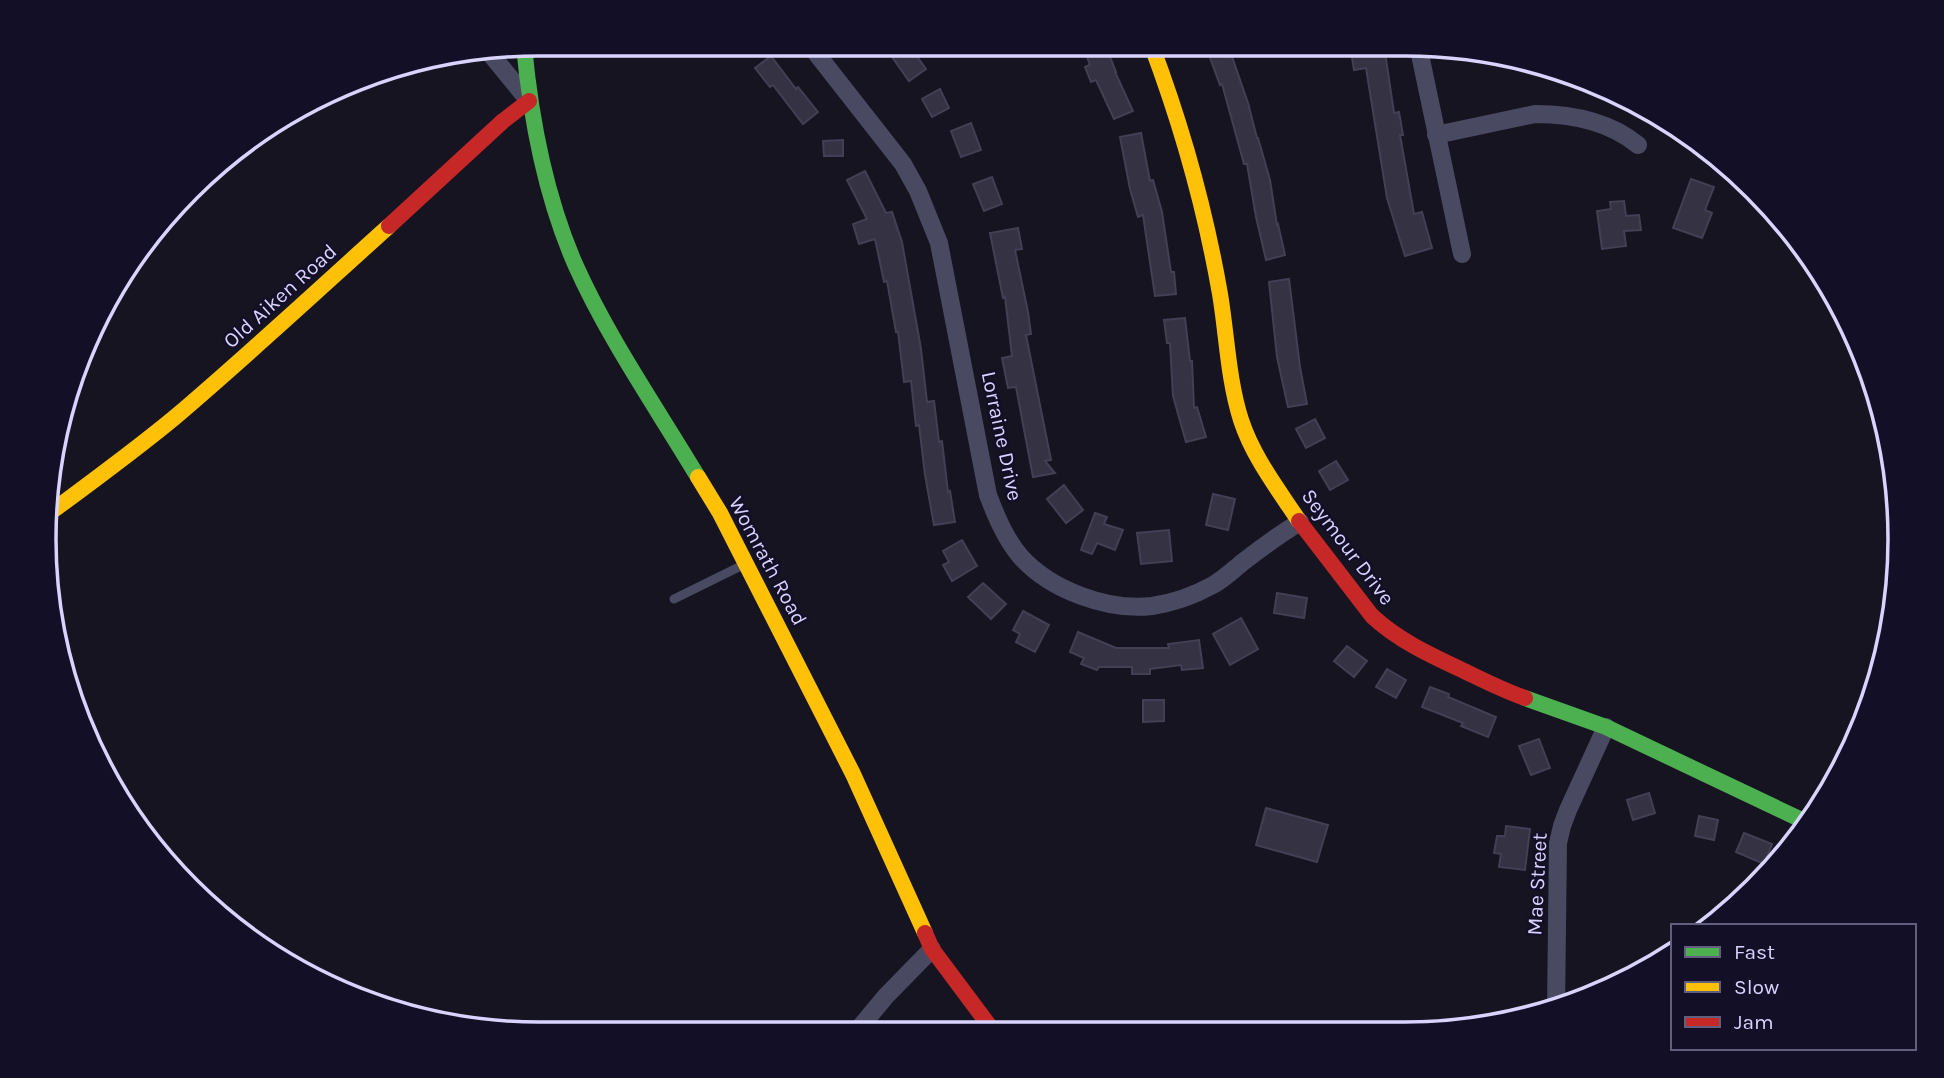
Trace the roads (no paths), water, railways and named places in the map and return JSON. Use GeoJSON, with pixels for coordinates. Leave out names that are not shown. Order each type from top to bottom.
{"type":"FeatureCollection","features":[{"type":"Feature","properties":{"kind":"street","name":"Womrath Road"},"geometry":{"type":"LineString","coordinates":[[525,56],[529,101],[551,198],[573,261],[619,346],[720,513],[747,563],[853,774],[932,949],[987,1022]]}},
{"type":"Feature","properties":{"kind":"street","name":"Lorraine Drive"},"geometry":{"type":"LineString","coordinates":[[818,56],[903,164],[930,217],[939,243],[988,495],[1009,541],[1033,568],[1063,589],[1097,601],[1136,607],[1152,606],[1168,603],[1214,584],[1300,522]]}},
{"type":"Feature","properties":{"kind":"street","name":"Seymour Drive"},"geometry":{"type":"LineString","coordinates":[[1156,56],[1173,101],[1197,184],[1220,295],[1231,379],[1241,421],[1260,462],[1300,522],[1372,616],[1402,640],[1506,691],[1606,727],[1799,819]]}},
{"type":"Feature","properties":{"kind":"street"},"geometry":{"type":"LineString","coordinates":[[1420,56],[1462,254]]}},
{"type":"Feature","properties":{"kind":"street"},"geometry":{"type":"LineString","coordinates":[[494,58],[529,101]]}},
{"type":"Feature","properties":{"kind":"street","name":"Old Aiken Road"},"geometry":{"type":"LineString","coordinates":[[57,508],[183,410],[503,121],[529,101]]}},
{"type":"Feature","properties":{"kind":"street"},"geometry":{"type":"LineString","coordinates":[[1436,135],[1535,114],[1548,114],[1614,128],[1638,145]]}},
{"type":"Feature","properties":{"kind":"street","name":"Mae Street"},"geometry":{"type":"LineString","coordinates":[[1556,997],[1559,843],[1568,810],[1606,727]]}},
{"type":"Feature","properties":{"kind":"street"},"geometry":{"type":"LineString","coordinates":[[864,1022],[932,949]]}},
{"type":"Feature","properties":{"kind":"lane"},"geometry":{"type":"LineString","coordinates":[[674,599],[747,563]]}}]}
